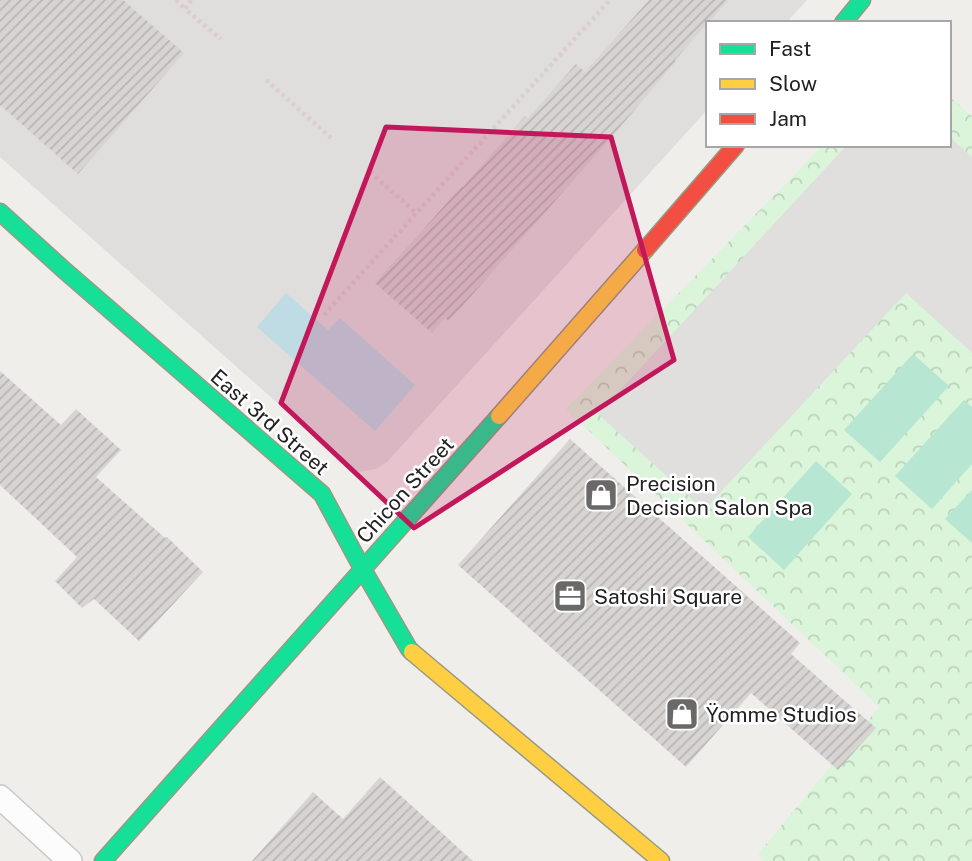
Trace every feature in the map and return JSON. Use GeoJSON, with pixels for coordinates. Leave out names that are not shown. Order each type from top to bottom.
{"type":"FeatureCollection","features":[{"type":"Feature","properties":{"kind":"street"},"geometry":{"type":"LineString","coordinates":[[844,21],[862,0]]}},
{"type":"Feature","properties":{"kind":"street","name":"Chicon Street"},"geometry":{"type":"LineString","coordinates":[[103,861],[734,147]]}},
{"type":"Feature","properties":{"kind":"street","name":"East 3rd Street"},"geometry":{"type":"LineString","coordinates":[[0,212],[322,494],[409,649],[661,861]]}},
{"type":"Feature","properties":{"kind":"lane"},"geometry":{"type":"LineString","coordinates":[[0,797],[70,861]]}},
{"type":"Feature","properties":{"kind":"path"},"geometry":{"type":"LineString","coordinates":[[176,0],[221,39]]}},
{"type":"Feature","properties":{"kind":"path"},"geometry":{"type":"LineString","coordinates":[[185,9],[191,0]]}},
{"type":"Feature","properties":{"kind":"path"},"geometry":{"type":"LineString","coordinates":[[324,315],[610,0]]}},
{"type":"Feature","properties":{"kind":"path"},"geometry":{"type":"LineString","coordinates":[[266,80],[331,138]]}},
{"type":"Feature","properties":{"kind":"path"},"geometry":{"type":"LineString","coordinates":[[370,172],[416,213]]}},
{"type":"Feature","properties":{"kind":"highlighted area"},"geometry":{"type":"Polygon","coordinates":[[[386,127],[611,137],[674,360],[414,528],[281,403],[386,127]]]}},
{"type":"Feature","properties":{"kind":"shaded area"},"geometry":{"type":"Polygon","coordinates":[[[0,0],[807,0],[788,21],[706,21],[706,111],[387,462],[376,469],[359,472],[345,463],[0,157],[0,0]]]}},
{"type":"Feature","properties":{"kind":"shaded area"},"geometry":{"type":"Polygon","coordinates":[[[951,138],[972,157],[972,353],[906,293],[704,510],[598,414],[845,147],[951,147],[951,138]]]}},
{"type":"Feature","properties":{"kind":"green space"},"geometry":{"type":"Polygon","coordinates":[[[951,98],[972,116],[972,861],[765,861],[758,854],[879,707],[566,409],[821,147],[951,147],[951,98]]]}},
{"type":"Feature","properties":{"kind":"green space"},"geometry":{"type":"Polygon","coordinates":[[[913,354],[949,386],[880,462],[844,430],[913,354]]]}},
{"type":"Feature","properties":{"kind":"green space"},"geometry":{"type":"Polygon","coordinates":[[[964,400],[972,407],[972,464],[932,509],[895,476],[964,400]]]}},
{"type":"Feature","properties":{"kind":"green space"},"geometry":{"type":"Polygon","coordinates":[[[816,461],[852,494],[784,570],[748,537],[816,461]]]}},
{"type":"Feature","properties":{"kind":"green space"},"geometry":{"type":"Polygon","coordinates":[[[972,490],[972,543],[945,519],[972,490]]]}},
{"type":"Feature","properties":{"kind":"water"},"geometry":{"type":"Polygon","coordinates":[[[286,293],[328,330],[340,318],[415,385],[375,431],[257,327],[286,293]]]}},
{"type":"Feature","properties":{"kind":"building"},"geometry":{"type":"Polygon","coordinates":[[[0,0],[123,0],[184,53],[78,174],[0,105],[0,0]]]}},
{"type":"Feature","properties":{"kind":"building"},"geometry":{"type":"Polygon","coordinates":[[[649,0],[728,0],[709,21],[706,21],[706,25],[616,132],[449,321],[445,318],[432,333],[375,283],[525,116],[528,118],[576,64],[585,72],[649,0]]]}},
{"type":"Feature","properties":{"kind":"building"},"geometry":{"type":"Polygon","coordinates":[[[0,371],[61,425],[76,409],[121,450],[96,477],[167,537],[203,572],[139,641],[94,599],[82,608],[55,581],[77,557],[0,485],[0,371]]]}},
{"type":"Feature","properties":{"kind":"building"},"geometry":{"type":"Polygon","coordinates":[[[570,439],[800,643],[791,654],[876,728],[838,770],[751,693],[686,767],[458,565],[570,439]]]}},
{"type":"Feature","properties":{"kind":"building"},"geometry":{"type":"Polygon","coordinates":[[[380,777],[473,861],[252,861],[313,792],[343,819],[380,777]]]}},
{"type":"Feature","properties":{"kind":"traffic: fast"},"geometry":{"type":"LineString","coordinates":[[845,21],[862,0]]}},
{"type":"Feature","properties":{"kind":"traffic: fast"},"geometry":{"type":"LineString","coordinates":[[0,212],[322,494],[412,652]]}},
{"type":"Feature","properties":{"kind":"traffic: fast"},"geometry":{"type":"LineString","coordinates":[[103,861],[499,416]]}},
{"type":"Feature","properties":{"kind":"traffic: slow"},"geometry":{"type":"LineString","coordinates":[[499,416],[645,250]]}},
{"type":"Feature","properties":{"kind":"traffic: slow"},"geometry":{"type":"LineString","coordinates":[[412,652],[661,861]]}},
{"type":"Feature","properties":{"kind":"traffic: jam"},"geometry":{"type":"LineString","coordinates":[[645,250],[734,147]]}},
{"type":"Feature","properties":{"kind":"place","name":"Precision Decision Salon Spa"},"geometry":{"type":"Point","coordinates":[601,495]}},
{"type":"Feature","properties":{"kind":"place","name":"Satoshi Square"},"geometry":{"type":"Point","coordinates":[570,596]}},
{"type":"Feature","properties":{"kind":"place","name":"Ÿomme Studios"},"geometry":{"type":"Point","coordinates":[682,714]}}]}
